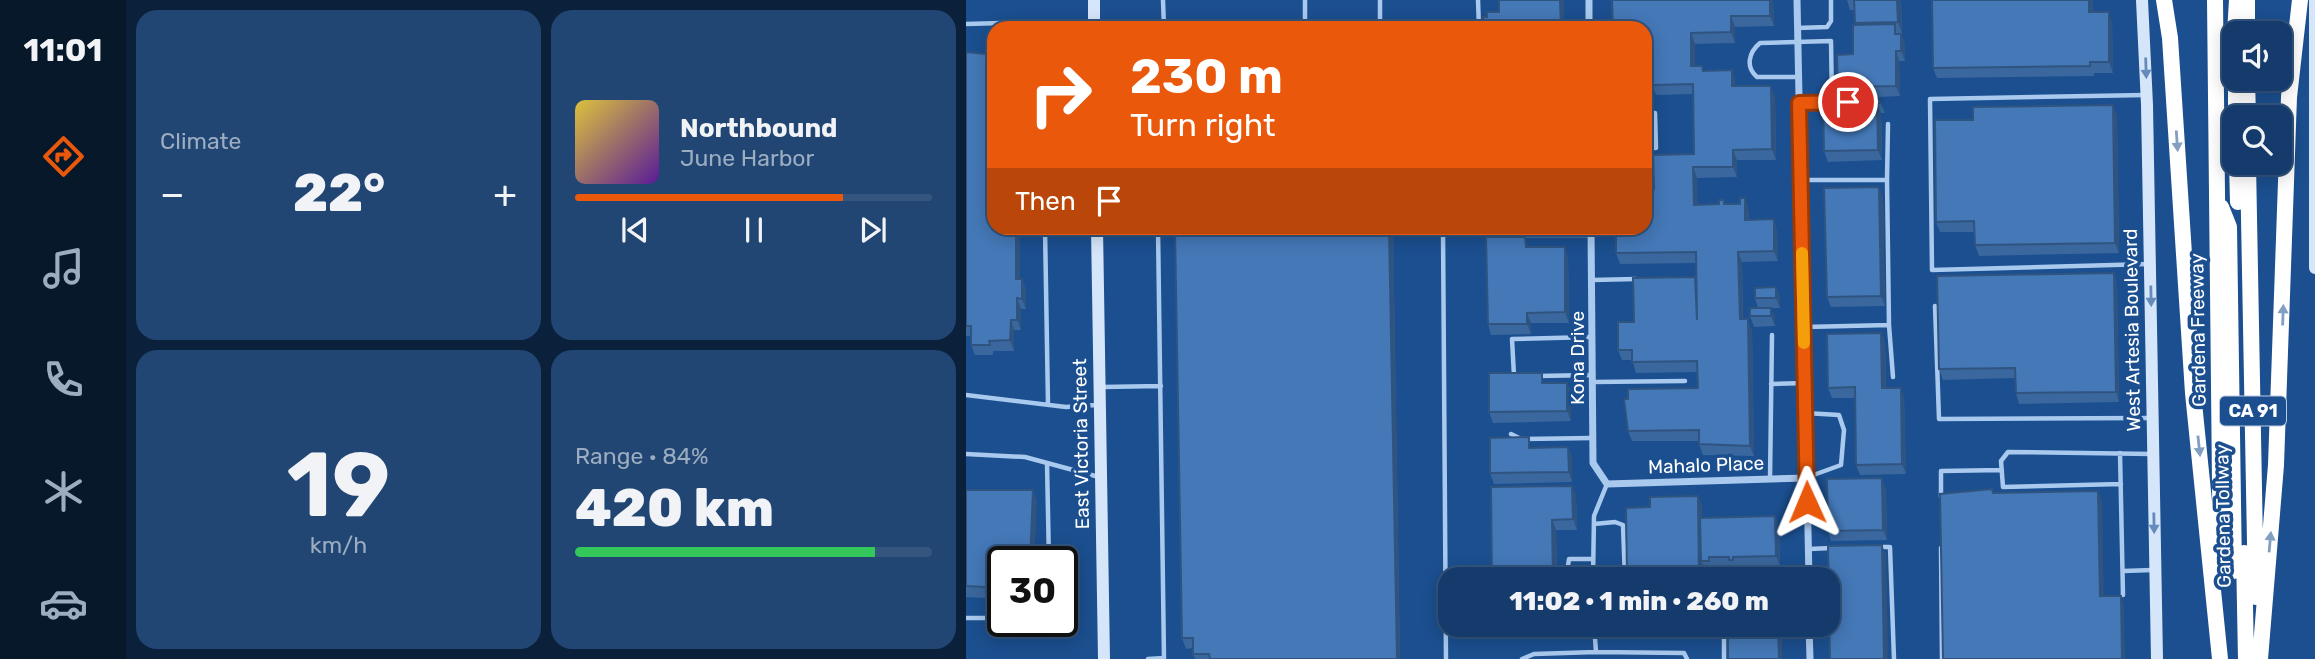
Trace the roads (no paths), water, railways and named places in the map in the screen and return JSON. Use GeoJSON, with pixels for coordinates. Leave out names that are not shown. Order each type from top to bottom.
{"type":"FeatureCollection","features":[{"type":"Feature","properties":{"kind":"highway"},"geometry":{"type":"LineString","coordinates":[[2164,0],[2170,38],[2193,393],[2221,659]]}},
{"type":"Feature","properties":{"kind":"highway","name":"Gardena Freeway"},"geometry":{"type":"LineString","coordinates":[[2215,0],[2221,659]]}},
{"type":"Feature","properties":{"kind":"highway"},"geometry":{"type":"LineString","coordinates":[[2236,21],[2237,0]]}},
{"type":"Feature","properties":{"kind":"highway"},"geometry":{"type":"LineString","coordinates":[[2247,0],[2247,21]]}},
{"type":"Feature","properties":{"kind":"highway"},"geometry":{"type":"LineString","coordinates":[[2259,659],[2276,465],[2289,97],[2300,0]]}},
{"type":"Feature","properties":{"kind":"highway","name":"Gardena Tollway"},"geometry":{"type":"LineString","coordinates":[[2237,175],[2246,659]]}},
{"type":"Feature","properties":{"kind":"highway","name":"CA 91"},"geometry":{"type":"LineString","coordinates":[[2248,175],[2259,659]]}},
{"type":"Feature","properties":{"kind":"highway","name":"Gardena Tollway"},"geometry":{"type":"LineString","coordinates":[[2217,198],[2229,226],[2235,659]]}},
{"type":"Feature","properties":{"kind":"main road"},"geometry":{"type":"LineString","coordinates":[[1094,0],[1094,21]]}},
{"type":"Feature","properties":{"kind":"main road","name":"West Artesia Boulevard"},"geometry":{"type":"LineString","coordinates":[[2142,0],[2147,95],[2157,659]]}},
{"type":"Feature","properties":{"kind":"main road"},"geometry":{"type":"LineString","coordinates":[[2315,1],[2315,268]]}},
{"type":"Feature","properties":{"kind":"main road","name":"East Victoria Street"},"geometry":{"type":"LineString","coordinates":[[1097,235],[1104,659]]}},
{"type":"Feature","properties":{"kind":"street"},"geometry":{"type":"LineString","coordinates":[[1589,0],[1590,21]]}},
{"type":"Feature","properties":{"kind":"street"},"geometry":{"type":"LineString","coordinates":[[1797,0],[1809,567]]}},
{"type":"Feature","properties":{"kind":"street","name":"Kona Drive"},"geometry":{"type":"LineString","coordinates":[[1591,235],[1593,463],[1606,484]]}},
{"type":"Feature","properties":{"kind":"street","name":"Mahalo Place"},"geometry":{"type":"LineString","coordinates":[[1606,484],[1807,478]]}},
{"type":"Feature","properties":{"kind":"street"},"geometry":{"type":"LineString","coordinates":[[1809,637],[1810,659]]}},
{"type":"Feature","properties":{"kind":"lane"},"geometry":{"type":"LineString","coordinates":[[1163,0],[1164,21]]}},
{"type":"Feature","properties":{"kind":"lane"},"geometry":{"type":"LineString","coordinates":[[1305,0],[1305,21]]}},
{"type":"Feature","properties":{"kind":"lane"},"geometry":{"type":"LineString","coordinates":[[1380,0],[1380,21]]}},
{"type":"Feature","properties":{"kind":"lane"},"geometry":{"type":"LineString","coordinates":[[1478,0],[1479,21]]}},
{"type":"Feature","properties":{"kind":"lane"},"geometry":{"type":"LineString","coordinates":[[1797,28],[1827,27],[1831,21],[1831,0]]}},
{"type":"Feature","properties":{"kind":"lane"},"geometry":{"type":"LineString","coordinates":[[966,24],[987,23]]}},
{"type":"Feature","properties":{"kind":"lane"},"geometry":{"type":"LineString","coordinates":[[1798,77],[1757,77],[1751,72],[1749,63],[1752,50],[1760,43],[1830,41],[1832,102]]}},
{"type":"Feature","properties":{"kind":"lane"},"geometry":{"type":"LineString","coordinates":[[2147,95],[1930,99],[1932,270],[2150,264]]}},
{"type":"Feature","properties":{"kind":"lane"},"geometry":{"type":"LineString","coordinates":[[1799,103],[1843,102]]}},
{"type":"Feature","properties":{"kind":"lane"},"geometry":{"type":"LineString","coordinates":[[1652,113],[1655,113],[1656,148],[1652,148]]}},
{"type":"Feature","properties":{"kind":"lane"},"geometry":{"type":"LineString","coordinates":[[1888,124],[1889,326],[1893,377]]}},
{"type":"Feature","properties":{"kind":"lane"},"geometry":{"type":"LineString","coordinates":[[1801,180],[1887,180]]}},
{"type":"Feature","properties":{"kind":"lane"},"geometry":{"type":"LineString","coordinates":[[1045,235],[1048,404]]}},
{"type":"Feature","properties":{"kind":"lane"},"geometry":{"type":"LineString","coordinates":[[1148,659],[1165,659],[1158,235]]}},
{"type":"Feature","properties":{"kind":"lane"},"geometry":{"type":"LineString","coordinates":[[1443,235],[1446,659]]}},
{"type":"Feature","properties":{"kind":"lane"},"geometry":{"type":"LineString","coordinates":[[1592,280],[1637,279]]}},
{"type":"Feature","properties":{"kind":"lane"},"geometry":{"type":"LineString","coordinates":[[1935,306],[1939,419],[2153,418]]}},
{"type":"Feature","properties":{"kind":"lane"},"geometry":{"type":"LineString","coordinates":[[1804,327],[1889,326]]}},
{"type":"Feature","properties":{"kind":"lane"},"geometry":{"type":"LineString","coordinates":[[1770,479],[1772,335]]}},
{"type":"Feature","properties":{"kind":"lane"},"geometry":{"type":"LineString","coordinates":[[1592,337],[1512,339],[1513,376],[1685,381]]}},
{"type":"Feature","properties":{"kind":"lane"},"geometry":{"type":"LineString","coordinates":[[1772,384],[1805,383]]}},
{"type":"Feature","properties":{"kind":"lane"},"geometry":{"type":"LineString","coordinates":[[1099,387],[1161,386]]}},
{"type":"Feature","properties":{"kind":"lane"},"geometry":{"type":"LineString","coordinates":[[966,395],[1048,404],[1100,405]]}},
{"type":"Feature","properties":{"kind":"lane"},"geometry":{"type":"LineString","coordinates":[[1805,413],[1839,415],[1844,430],[1841,465],[1807,478]]}},
{"type":"Feature","properties":{"kind":"lane"},"geometry":{"type":"LineString","coordinates":[[1511,434],[1521,439],[1593,438]]}},
{"type":"Feature","properties":{"kind":"lane"},"geometry":{"type":"LineString","coordinates":[[2121,484],[2003,487],[2001,461],[2008,452],[2153,454]]}},
{"type":"Feature","properties":{"kind":"lane"},"geometry":{"type":"LineString","coordinates":[[2120,453],[2123,595]]}},
{"type":"Feature","properties":{"kind":"lane"},"geometry":{"type":"LineString","coordinates":[[966,454],[1025,457],[1101,478]]}},
{"type":"Feature","properties":{"kind":"lane"},"geometry":{"type":"LineString","coordinates":[[1047,463],[1049,546]]}},
{"type":"Feature","properties":{"kind":"lane"},"geometry":{"type":"LineString","coordinates":[[1941,511],[1941,471],[2002,470]]}},
{"type":"Feature","properties":{"kind":"lane"},"geometry":{"type":"LineString","coordinates":[[1593,567],[1594,524],[1606,484]]}},
{"type":"Feature","properties":{"kind":"lane"},"geometry":{"type":"LineString","coordinates":[[1594,524],[1615,522],[1623,525],[1625,567]]}},
{"type":"Feature","properties":{"kind":"lane"},"geometry":{"type":"LineString","coordinates":[[1941,538],[1942,659]]}},
{"type":"Feature","properties":{"kind":"lane"},"geometry":{"type":"LineString","coordinates":[[1867,547],[1890,547],[1894,659]]}},
{"type":"Feature","properties":{"kind":"lane"},"geometry":{"type":"LineString","coordinates":[[1808,549],[1843,548]]}},
{"type":"Feature","properties":{"kind":"lane"},"geometry":{"type":"LineString","coordinates":[[1568,567],[1569,559],[1593,559]]}},
{"type":"Feature","properties":{"kind":"lane"},"geometry":{"type":"LineString","coordinates":[[2123,571],[2155,570]]}},
{"type":"Feature","properties":{"kind":"lane"},"geometry":{"type":"LineString","coordinates":[[966,618],[987,618]]}},
{"type":"Feature","properties":{"kind":"lane"},"geometry":{"type":"LineString","coordinates":[[1595,637],[1596,652]]}},
{"type":"Feature","properties":{"kind":"lane"},"geometry":{"type":"LineString","coordinates":[[1724,637],[1724,659]]}},
{"type":"Feature","properties":{"kind":"lane"},"geometry":{"type":"LineString","coordinates":[[1522,659],[1534,654],[1596,652],[1684,653],[1687,659]]}}]}
